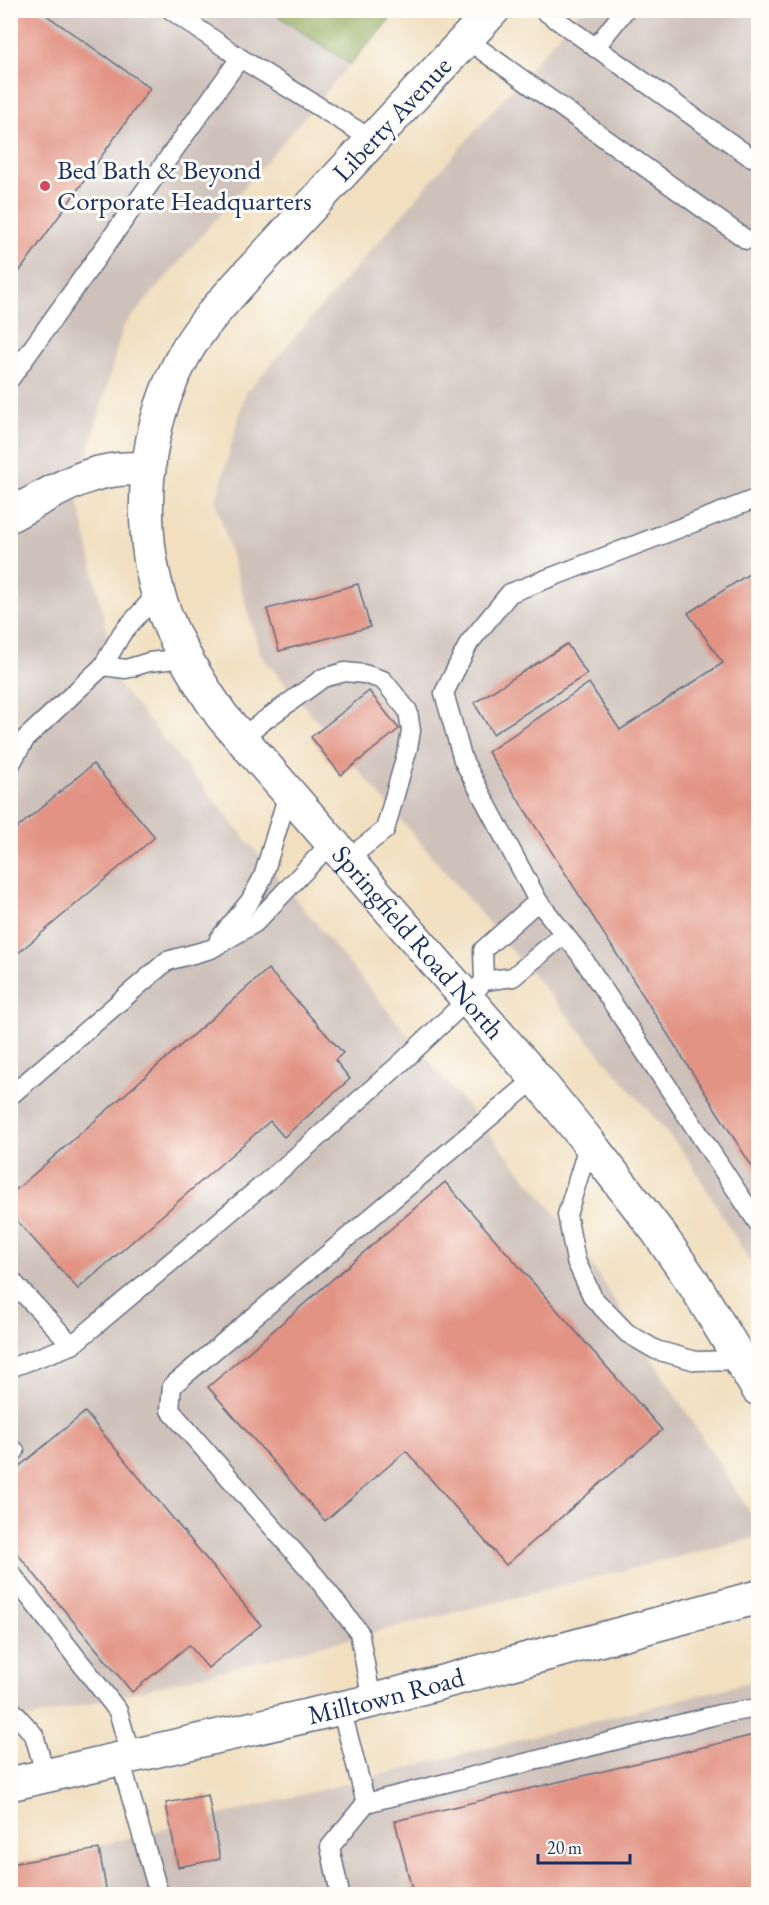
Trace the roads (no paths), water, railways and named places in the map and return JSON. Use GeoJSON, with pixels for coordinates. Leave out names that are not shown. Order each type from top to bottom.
{"type":"FeatureCollection","features":[{"type":"Feature","properties":{"kind":"street","name":"Liberty Avenue"},"geometry":{"type":"LineString","coordinates":[[148,470],[150,448],[160,408],[176,372],[201,329],[239,284],[493,10]]}},
{"type":"Feature","properties":{"kind":"street"},"geometry":{"type":"LineString","coordinates":[[10,514],[89,474],[116,469],[148,470]]}},
{"type":"Feature","properties":{"kind":"street","name":"Springfield Road North"},"geometry":{"type":"LineString","coordinates":[[148,470],[147,544],[158,593],[185,658],[205,692],[240,738],[338,851],[476,990],[536,1078],[664,1241],[750,1366]]}},
{"type":"Feature","properties":{"kind":"street","name":"Milltown Road"},"geometry":{"type":"LineString","coordinates":[[10,1784],[356,1705],[759,1597]]}},
{"type":"Feature","properties":{"kind":"lane"},"geometry":{"type":"LineString","coordinates":[[171,10],[240,58],[373,140]]}},
{"type":"Feature","properties":{"kind":"lane"},"geometry":{"type":"LineString","coordinates":[[543,10],[749,156],[759,159]]}},
{"type":"Feature","properties":{"kind":"lane"},"geometry":{"type":"LineString","coordinates":[[595,48],[625,10]]}},
{"type":"Feature","properties":{"kind":"lane"},"geometry":{"type":"LineString","coordinates":[[466,39],[753,239]]}},
{"type":"Feature","properties":{"kind":"lane"},"geometry":{"type":"LineString","coordinates":[[10,379],[240,58]]}},
{"type":"Feature","properties":{"kind":"lane"},"geometry":{"type":"LineString","coordinates":[[759,498],[510,593],[469,643],[444,693],[463,760],[538,901],[580,954],[759,1223]]}},
{"type":"Feature","properties":{"kind":"lane"},"geometry":{"type":"LineString","coordinates":[[10,765],[26,738],[103,666],[122,633],[158,593]]}},
{"type":"Feature","properties":{"kind":"lane"},"geometry":{"type":"LineString","coordinates":[[103,666],[126,669],[149,662],[185,658]]}},
{"type":"Feature","properties":{"kind":"lane"},"geometry":{"type":"LineString","coordinates":[[10,1096],[167,961],[211,949],[255,923],[338,851],[385,830],[411,731],[408,711],[383,680],[364,674],[345,672],[323,678],[240,738]]}},
{"type":"Feature","properties":{"kind":"lane"},"geometry":{"type":"LineString","coordinates":[[211,949],[250,901],[263,877],[288,794]]}},
{"type":"Feature","properties":{"kind":"lane"},"geometry":{"type":"LineString","coordinates":[[476,990],[483,950],[538,901]]}},
{"type":"Feature","properties":{"kind":"lane"},"geometry":{"type":"LineString","coordinates":[[10,1368],[72,1345],[290,1162],[402,1062],[476,990],[513,977],[564,934]]}},
{"type":"Feature","properties":{"kind":"lane"},"geometry":{"type":"LineString","coordinates":[[366,1803],[356,1705],[359,1632],[317,1578],[170,1410],[172,1386],[536,1078]]}},
{"type":"Feature","properties":{"kind":"lane"},"geometry":{"type":"LineString","coordinates":[[589,1143],[567,1215],[576,1261],[593,1298],[627,1333],[656,1350],[696,1361],[750,1366]]}},
{"type":"Feature","properties":{"kind":"lane"},"geometry":{"type":"LineString","coordinates":[[10,1279],[72,1345]]}},
{"type":"Feature","properties":{"kind":"lane"},"geometry":{"type":"LineString","coordinates":[[10,1572],[118,1711],[126,1757],[159,1894]]}},
{"type":"Feature","properties":{"kind":"lane"},"geometry":{"type":"LineString","coordinates":[[10,1708],[34,1735],[46,1776]]}},
{"type":"Feature","properties":{"kind":"lane"},"geometry":{"type":"LineString","coordinates":[[340,1894],[330,1847],[366,1803],[720,1714],[759,1708]]}},
{"type":"Feature","properties":{"kind":"place","name":"Bed Bath & Beyond Corporate Headquarters"},"geometry":{"type":"Point","coordinates":[45,186]}}]}
